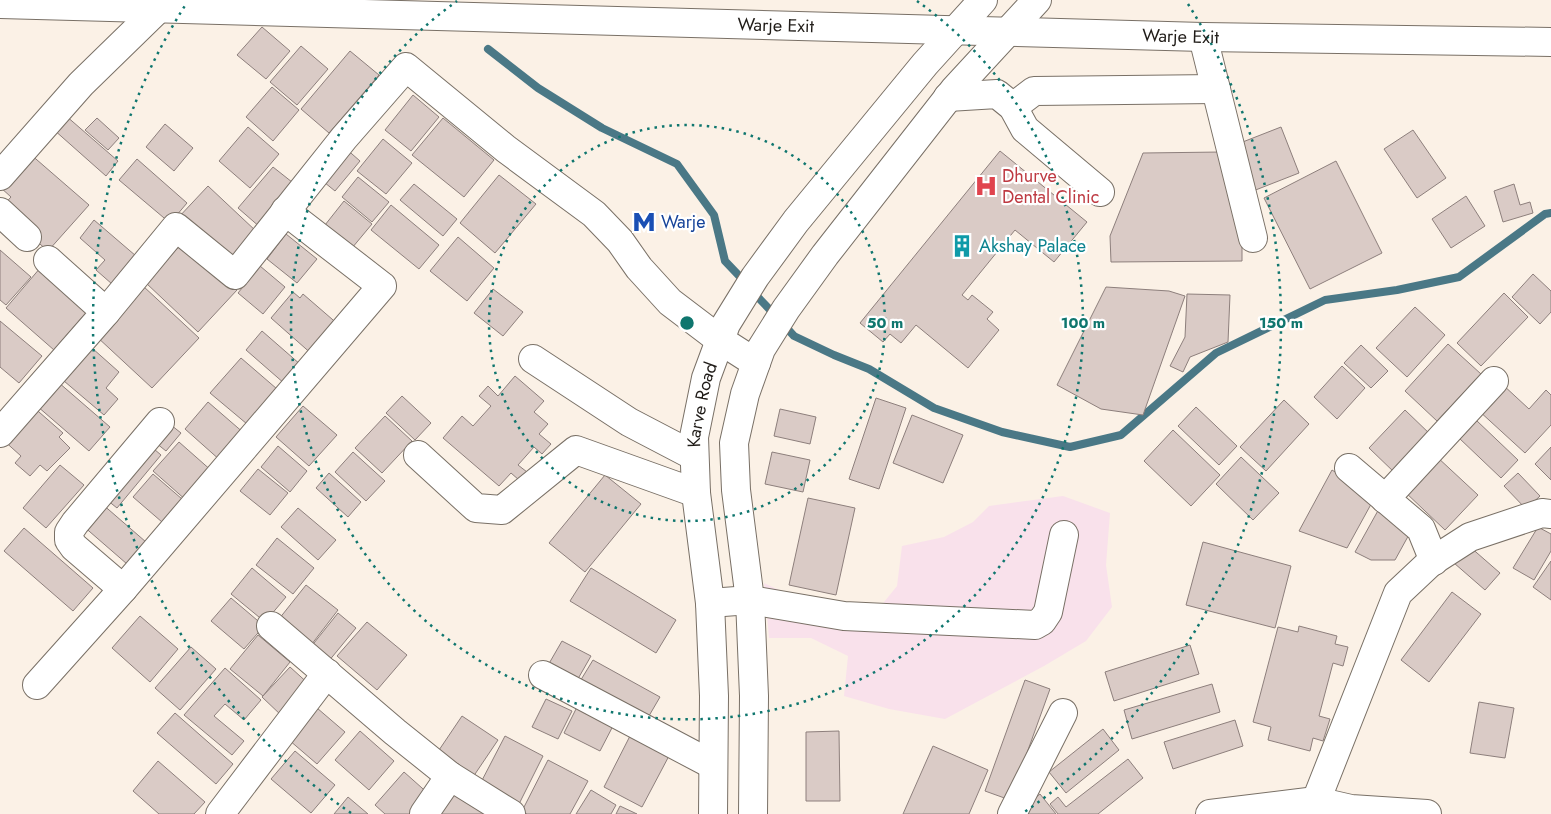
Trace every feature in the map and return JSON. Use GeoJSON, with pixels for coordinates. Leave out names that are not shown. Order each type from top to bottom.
{"type":"FeatureCollection","features":[{"type":"Feature","properties":{"kind":"street","name":"Karve Road"},"geometry":{"type":"LineString","coordinates":[[713,814],[714,696],[710,603],[696,493],[694,456],[694,437],[706,378],[723,332],[755,277],[796,221],[925,64],[983,0]]}},
{"type":"Feature","properties":{"kind":"street","name":"Karve Road"},"geometry":{"type":"LineString","coordinates":[[753,814],[754,696],[750,600],[736,490],[734,443],[745,394],[758,356],[786,308],[825,255],[951,94],[1036,0]]}},
{"type":"Feature","properties":{"kind":"street","name":"Warje Exit"},"geometry":{"type":"LineString","coordinates":[[0,4],[1203,37],[1551,43]]}},
{"type":"Feature","properties":{"kind":"street"},"geometry":{"type":"LineString","coordinates":[[0,176],[81,84],[158,9]]}},
{"type":"Feature","properties":{"kind":"street"},"geometry":{"type":"LineString","coordinates":[[1203,37],[1253,238]]}},
{"type":"Feature","properties":{"kind":"street"},"geometry":{"type":"LineString","coordinates":[[0,433],[106,312],[176,227],[235,275],[344,138],[406,67],[506,149],[594,214],[620,241],[639,268],[670,302],[723,332],[758,356]]}},
{"type":"Feature","properties":{"kind":"street"},"geometry":{"type":"LineString","coordinates":[[1013,107],[1034,90],[1216,90]]}},
{"type":"Feature","properties":{"kind":"street"},"geometry":{"type":"LineString","coordinates":[[951,94],[997,94],[1013,107],[1025,129],[1100,192]]}},
{"type":"Feature","properties":{"kind":"street"},"geometry":{"type":"LineString","coordinates":[[37,685],[123,589],[382,286],[285,211]]}},
{"type":"Feature","properties":{"kind":"street"},"geometry":{"type":"LineString","coordinates":[[0,212],[27,238]]}},
{"type":"Feature","properties":{"kind":"street"},"geometry":{"type":"LineString","coordinates":[[48,260],[106,312]]}},
{"type":"Feature","properties":{"kind":"street"},"geometry":{"type":"LineString","coordinates":[[532,360],[629,422],[694,456]]}},
{"type":"Feature","properties":{"kind":"street"},"geometry":{"type":"LineString","coordinates":[[1385,499],[1494,381]]}},
{"type":"Feature","properties":{"kind":"street"},"geometry":{"type":"LineString","coordinates":[[123,589],[74,547],[69,540],[69,532],[160,422]]}},
{"type":"Feature","properties":{"kind":"street"},"geometry":{"type":"LineString","coordinates":[[418,455],[476,508],[502,510],[576,450],[696,493]]}},
{"type":"Feature","properties":{"kind":"street"},"geometry":{"type":"LineString","coordinates":[[1348,468],[1421,530],[1434,561]]}},
{"type":"Feature","properties":{"kind":"street"},"geometry":{"type":"LineString","coordinates":[[1316,801],[1398,593],[1434,561],[1470,537],[1542,513],[1551,514]]}},
{"type":"Feature","properties":{"kind":"street"},"geometry":{"type":"LineString","coordinates":[[710,603],[750,600],[844,616],[1035,624],[1042,621],[1048,612],[1064,535]]}},
{"type":"Feature","properties":{"kind":"street"},"geometry":{"type":"LineString","coordinates":[[271,626],[450,776],[511,814]]}},
{"type":"Feature","properties":{"kind":"street"},"geometry":{"type":"LineString","coordinates":[[220,814],[326,674]]}},
{"type":"Feature","properties":{"kind":"street"},"geometry":{"type":"LineString","coordinates":[[543,675],[713,765]]}},
{"type":"Feature","properties":{"kind":"street"},"geometry":{"type":"LineString","coordinates":[[1012,814],[1063,713]]}},
{"type":"Feature","properties":{"kind":"street"},"geometry":{"type":"LineString","coordinates":[[424,814],[450,776]]}},
{"type":"Feature","properties":{"kind":"street"},"geometry":{"type":"LineString","coordinates":[[1210,814],[1316,801],[1348,811],[1428,814]]}},
{"type":"Feature","properties":{"kind":"shaded area"},"geometry":{"type":"Polygon","coordinates":[[[1063,496],[1110,513],[1106,565],[1112,607],[1086,641],[1044,666],[945,719],[889,709],[844,696],[848,656],[811,638],[769,638],[764,583],[815,607],[876,612],[897,586],[902,546],[944,537],[973,522],[989,506],[1063,496]]]}},
{"type":"Feature","properties":{"kind":"building"},"geometry":{"type":"Polygon","coordinates":[[[262,27],[290,51],[266,79],[237,55],[262,27]]]}},
{"type":"Feature","properties":{"kind":"building"},"geometry":{"type":"Polygon","coordinates":[[[301,46],[328,69],[297,105],[270,82],[301,46]]]}},
{"type":"Feature","properties":{"kind":"building"},"geometry":{"type":"Polygon","coordinates":[[[350,51],[379,75],[329,133],[301,109],[350,51]]]}},
{"type":"Feature","properties":{"kind":"building"},"geometry":{"type":"Polygon","coordinates":[[[272,87],[299,110],[273,141],[246,117],[272,87]]]}},
{"type":"Feature","properties":{"kind":"building"},"geometry":{"type":"Polygon","coordinates":[[[413,95],[439,117],[411,151],[385,130],[413,95]]]}},
{"type":"Feature","properties":{"kind":"building"},"geometry":{"type":"Polygon","coordinates":[[[65,115],[118,161],[106,176],[53,129],[65,115]]]}},
{"type":"Feature","properties":{"kind":"building"},"geometry":{"type":"Polygon","coordinates":[[[97,118],[119,138],[108,150],[85,130],[97,118]]]}},
{"type":"Feature","properties":{"kind":"building"},"geometry":{"type":"Polygon","coordinates":[[[443,118],[494,160],[464,197],[412,155],[443,118]]]}},
{"type":"Feature","properties":{"kind":"building"},"geometry":{"type":"Polygon","coordinates":[[[165,124],[193,148],[174,171],[146,147],[165,124]]]}},
{"type":"Feature","properties":{"kind":"building"},"geometry":{"type":"Polygon","coordinates":[[[248,127],[279,154],[250,188],[219,161],[248,127]]]}},
{"type":"Feature","properties":{"kind":"building"},"geometry":{"type":"Polygon","coordinates":[[[1281,127],[1299,173],[1253,191],[1235,145],[1281,127]]]}},
{"type":"Feature","properties":{"kind":"building"},"geometry":{"type":"Polygon","coordinates":[[[1413,130],[1446,178],[1417,198],[1384,149],[1413,130]]]}},
{"type":"Feature","properties":{"kind":"building"},"geometry":{"type":"Polygon","coordinates":[[[383,139],[412,163],[386,194],[357,171],[383,139]]]}},
{"type":"Feature","properties":{"kind":"building"},"geometry":{"type":"Polygon","coordinates":[[[344,147],[360,161],[335,191],[319,178],[344,147]]]}},
{"type":"Feature","properties":{"kind":"building","name":"Akshay Palace"},"geometry":{"type":"Polygon","coordinates":[[[1000,151],[1087,222],[1054,262],[1015,230],[962,295],[968,300],[972,295],[993,312],[987,319],[999,330],[968,368],[916,325],[901,343],[890,334],[883,342],[860,323],[1000,151]]]}},
{"type":"Feature","properties":{"kind":"building"},"geometry":{"type":"Polygon","coordinates":[[[1221,152],[1242,222],[1242,261],[1111,262],[1110,236],[1143,153],[1221,152]]]}},
{"type":"Feature","properties":{"kind":"building"},"geometry":{"type":"Polygon","coordinates":[[[29,153],[89,205],[48,251],[0,209],[11,197],[0,187],[29,153]]]}},
{"type":"Feature","properties":{"kind":"building"},"geometry":{"type":"Polygon","coordinates":[[[137,159],[187,203],[170,223],[119,180],[137,159]]]}},
{"type":"Feature","properties":{"kind":"building"},"geometry":{"type":"Polygon","coordinates":[[[1336,161],[1382,253],[1310,289],[1264,198],[1336,161]]]}},
{"type":"Feature","properties":{"kind":"building"},"geometry":{"type":"Polygon","coordinates":[[[273,167],[297,186],[261,228],[238,208],[273,167]]]}},
{"type":"Feature","properties":{"kind":"building"},"geometry":{"type":"Polygon","coordinates":[[[499,175],[536,204],[495,253],[460,223],[499,175]]]}},
{"type":"Feature","properties":{"kind":"building"},"geometry":{"type":"Polygon","coordinates":[[[358,177],[389,202],[372,222],[342,197],[358,177]]]}},
{"type":"Feature","properties":{"kind":"building"},"geometry":{"type":"Polygon","coordinates":[[[414,184],[457,219],[443,236],[400,200],[414,184]]]}},
{"type":"Feature","properties":{"kind":"building"},"geometry":{"type":"Polygon","coordinates":[[[1514,184],[1520,205],[1530,202],[1533,213],[1503,222],[1494,191],[1514,184]]]}},
{"type":"Feature","properties":{"kind":"building"},"geometry":{"type":"Polygon","coordinates":[[[208,186],[257,232],[227,265],[177,219],[208,186]]]}},
{"type":"Feature","properties":{"kind":"building"},"geometry":{"type":"Polygon","coordinates":[[[1466,196],[1485,226],[1451,248],[1432,219],[1466,196]]]}},
{"type":"Feature","properties":{"kind":"building"},"geometry":{"type":"Polygon","coordinates":[[[344,201],[372,224],[352,248],[325,225],[344,201]]]}},
{"type":"Feature","properties":{"kind":"building"},"geometry":{"type":"Polygon","coordinates":[[[391,205],[439,245],[419,269],[371,230],[391,205]]]}},
{"type":"Feature","properties":{"kind":"building"},"geometry":{"type":"Polygon","coordinates":[[[94,220],[136,256],[112,284],[96,270],[105,260],[80,238],[94,220]]]}},
{"type":"Feature","properties":{"kind":"building"},"geometry":{"type":"Polygon","coordinates":[[[286,234],[317,259],[297,283],[267,259],[286,234]]]}},
{"type":"Feature","properties":{"kind":"building"},"geometry":{"type":"Polygon","coordinates":[[[458,237],[494,268],[467,301],[430,271],[458,237]]]}},
{"type":"Feature","properties":{"kind":"building"},"geometry":{"type":"Polygon","coordinates":[[[184,241],[237,290],[198,332],[146,283],[184,241]]]}},
{"type":"Feature","properties":{"kind":"building"},"geometry":{"type":"Polygon","coordinates":[[[0,250],[31,277],[6,305],[0,300],[0,250]]]}},
{"type":"Feature","properties":{"kind":"building"},"geometry":{"type":"Polygon","coordinates":[[[260,266],[285,287],[263,314],[238,293],[260,266]]]}},
{"type":"Feature","properties":{"kind":"building"},"geometry":{"type":"Polygon","coordinates":[[[41,267],[90,308],[54,350],[6,308],[41,267]]]}},
{"type":"Feature","properties":{"kind":"building"},"geometry":{"type":"Polygon","coordinates":[[[1533,274],[1551,291],[1551,312],[1540,324],[1512,297],[1533,274]]]}},
{"type":"Feature","properties":{"kind":"building"},"geometry":{"type":"Polygon","coordinates":[[[143,286],[199,338],[152,388],[96,336],[143,286]]]}},
{"type":"Feature","properties":{"kind":"building"},"geometry":{"type":"Polygon","coordinates":[[[1106,287],[1169,291],[1185,296],[1143,415],[1101,409],[1057,385],[1106,287]]]}},
{"type":"Feature","properties":{"kind":"building"},"geometry":{"type":"Polygon","coordinates":[[[493,289],[523,312],[503,336],[474,313],[493,289]]]}},
{"type":"Feature","properties":{"kind":"building"},"geometry":{"type":"Polygon","coordinates":[[[293,292],[300,298],[303,294],[340,326],[314,356],[271,318],[293,292]]]}},
{"type":"Feature","properties":{"kind":"building"},"geometry":{"type":"Polygon","coordinates":[[[1504,293],[1528,317],[1481,366],[1457,343],[1504,293]]]}},
{"type":"Feature","properties":{"kind":"building"},"geometry":{"type":"Polygon","coordinates":[[[1187,294],[1230,295],[1228,342],[1190,357],[1183,372],[1170,366],[1185,337],[1187,294]]]}},
{"type":"Feature","properties":{"kind":"building"},"geometry":{"type":"Polygon","coordinates":[[[1415,307],[1445,335],[1407,377],[1376,348],[1415,307]]]}},
{"type":"Feature","properties":{"kind":"building"},"geometry":{"type":"Polygon","coordinates":[[[0,321],[42,356],[19,383],[0,367],[0,321]]]}},
{"type":"Feature","properties":{"kind":"building"},"geometry":{"type":"Polygon","coordinates":[[[262,331],[301,365],[285,384],[246,350],[262,331]]]}},
{"type":"Feature","properties":{"kind":"building"},"geometry":{"type":"Polygon","coordinates":[[[1448,344],[1481,374],[1437,421],[1405,391],[1448,344]]]}},
{"type":"Feature","properties":{"kind":"building"},"geometry":{"type":"Polygon","coordinates":[[[1361,345],[1388,371],[1371,388],[1344,363],[1361,345]]]}},
{"type":"Feature","properties":{"kind":"building"},"geometry":{"type":"Polygon","coordinates":[[[92,348],[119,372],[106,388],[118,399],[104,415],[64,381],[92,348]]]}},
{"type":"Feature","properties":{"kind":"building"},"geometry":{"type":"Polygon","coordinates":[[[241,358],[277,389],[247,424],[210,393],[241,358]]]}},
{"type":"Feature","properties":{"kind":"building"},"geometry":{"type":"Polygon","coordinates":[[[1342,366],[1365,388],[1337,419],[1314,397],[1342,366]]]}},
{"type":"Feature","properties":{"kind":"building"},"geometry":{"type":"Polygon","coordinates":[[[515,376],[544,401],[534,412],[548,424],[539,434],[551,444],[542,454],[534,447],[518,465],[527,472],[519,480],[511,473],[499,486],[443,438],[462,416],[473,426],[491,406],[479,396],[488,386],[498,396],[515,376]]]}},
{"type":"Feature","properties":{"kind":"building"},"geometry":{"type":"Polygon","coordinates":[[[58,382],[110,427],[89,451],[37,406],[58,382]]]}},
{"type":"Feature","properties":{"kind":"building"},"geometry":{"type":"Polygon","coordinates":[[[1502,384],[1529,409],[1546,390],[1551,395],[1551,425],[1525,453],[1478,410],[1502,384]]]}},
{"type":"Feature","properties":{"kind":"building"},"geometry":{"type":"Polygon","coordinates":[[[402,396],[431,423],[415,440],[386,413],[402,396]]]}},
{"type":"Feature","properties":{"kind":"building"},"geometry":{"type":"Polygon","coordinates":[[[876,398],[906,408],[879,489],[849,479],[876,398]]]}},
{"type":"Feature","properties":{"kind":"building"},"geometry":{"type":"Polygon","coordinates":[[[1284,400],[1309,424],[1266,471],[1240,447],[1284,400]]]}},
{"type":"Feature","properties":{"kind":"building"},"geometry":{"type":"Polygon","coordinates":[[[208,402],[245,434],[221,461],[185,429],[208,402]]]}},
{"type":"Feature","properties":{"kind":"building"},"geometry":{"type":"Polygon","coordinates":[[[31,405],[63,433],[59,437],[70,448],[47,471],[40,465],[30,476],[15,463],[21,456],[2,439],[31,405]]]}},
{"type":"Feature","properties":{"kind":"building"},"geometry":{"type":"Polygon","coordinates":[[[303,406],[337,435],[309,466],[276,437],[303,406]]]}},
{"type":"Feature","properties":{"kind":"building"},"geometry":{"type":"Polygon","coordinates":[[[1196,407],[1237,446],[1219,465],[1178,426],[1196,407]]]}},
{"type":"Feature","properties":{"kind":"building"},"geometry":{"type":"Polygon","coordinates":[[[780,409],[816,417],[810,444],[774,436],[780,409]]]}},
{"type":"Feature","properties":{"kind":"building"},"geometry":{"type":"Polygon","coordinates":[[[1405,410],[1432,436],[1396,474],[1369,448],[1405,410]]]}},
{"type":"Feature","properties":{"kind":"building"},"geometry":{"type":"Polygon","coordinates":[[[912,415],[963,435],[943,483],[893,463],[912,415]]]}},
{"type":"Feature","properties":{"kind":"building"},"geometry":{"type":"Polygon","coordinates":[[[385,416],[412,441],[382,473],[355,448],[385,416]]]}},
{"type":"Feature","properties":{"kind":"building"},"geometry":{"type":"Polygon","coordinates":[[[1476,420],[1518,460],[1501,478],[1459,438],[1476,420]]]}},
{"type":"Feature","properties":{"kind":"building"},"geometry":{"type":"Polygon","coordinates":[[[166,421],[181,433],[166,451],[151,439],[166,421]]]}},
{"type":"Feature","properties":{"kind":"building"},"geometry":{"type":"Polygon","coordinates":[[[1173,430],[1220,475],[1191,506],[1144,461],[1173,430]]]}},
{"type":"Feature","properties":{"kind":"building"},"geometry":{"type":"Polygon","coordinates":[[[179,442],[213,472],[187,501],[153,471],[179,442]]]}},
{"type":"Feature","properties":{"kind":"building"},"geometry":{"type":"Polygon","coordinates":[[[147,443],[161,455],[117,508],[102,496],[147,443]]]}},
{"type":"Feature","properties":{"kind":"building"},"geometry":{"type":"Polygon","coordinates":[[[278,446],[307,471],[290,492],[261,467],[278,446]]]}},
{"type":"Feature","properties":{"kind":"building"},"geometry":{"type":"Polygon","coordinates":[[[1551,447],[1551,480],[1535,464],[1551,447]]]}},
{"type":"Feature","properties":{"kind":"building"},"geometry":{"type":"Polygon","coordinates":[[[353,452],[385,481],[366,501],[335,472],[353,452]]]}},
{"type":"Feature","properties":{"kind":"building"},"geometry":{"type":"Polygon","coordinates":[[[772,452],[810,460],[803,492],[765,484],[772,452]]]}},
{"type":"Feature","properties":{"kind":"building"},"geometry":{"type":"Polygon","coordinates":[[[1436,456],[1478,495],[1445,530],[1404,491],[1436,456]]]}},
{"type":"Feature","properties":{"kind":"building"},"geometry":{"type":"Polygon","coordinates":[[[1241,457],[1279,493],[1253,520],[1216,484],[1241,457]]]}},
{"type":"Feature","properties":{"kind":"building"},"geometry":{"type":"Polygon","coordinates":[[[60,465],[84,485],[46,528],[23,508],[60,465]]]}},
{"type":"Feature","properties":{"kind":"building"},"geometry":{"type":"Polygon","coordinates":[[[258,469],[288,493],[270,515],[240,491],[258,469]]]}},
{"type":"Feature","properties":{"kind":"building"},"geometry":{"type":"Polygon","coordinates":[[[1332,470],[1375,497],[1347,548],[1299,531],[1332,470]]]}},
{"type":"Feature","properties":{"kind":"building"},"geometry":{"type":"Polygon","coordinates":[[[329,473],[361,502],[348,517],[316,488],[329,473]]]}},
{"type":"Feature","properties":{"kind":"building"},"geometry":{"type":"Polygon","coordinates":[[[1518,473],[1540,496],[1526,509],[1504,486],[1518,473]]]}},
{"type":"Feature","properties":{"kind":"building"},"geometry":{"type":"Polygon","coordinates":[[[153,474],[182,499],[162,522],[133,497],[153,474]]]}},
{"type":"Feature","properties":{"kind":"building"},"geometry":{"type":"Polygon","coordinates":[[[605,475],[641,504],[585,572],[549,543],[605,475]]]}},
{"type":"Feature","properties":{"kind":"building"},"geometry":{"type":"Polygon","coordinates":[[[808,498],[855,508],[836,595],[789,585],[808,498]]]}},
{"type":"Feature","properties":{"kind":"building"},"geometry":{"type":"Polygon","coordinates":[[[101,503],[146,542],[127,564],[82,525],[101,503]]]}},
{"type":"Feature","properties":{"kind":"building"},"geometry":{"type":"Polygon","coordinates":[[[1380,507],[1411,531],[1395,560],[1371,560],[1355,552],[1380,507]]]}},
{"type":"Feature","properties":{"kind":"building"},"geometry":{"type":"Polygon","coordinates":[[[298,508],[336,540],[318,560],[281,527],[298,508]]]}},
{"type":"Feature","properties":{"kind":"building"},"geometry":{"type":"Polygon","coordinates":[[[1538,527],[1551,534],[1551,551],[1534,580],[1513,568],[1538,527]]]}},
{"type":"Feature","properties":{"kind":"building"},"geometry":{"type":"Polygon","coordinates":[[[24,528],[93,588],[73,611],[4,551],[24,528]]]}},
{"type":"Feature","properties":{"kind":"building"},"geometry":{"type":"Polygon","coordinates":[[[277,538],[314,568],[293,594],[256,565],[277,538]]]}},
{"type":"Feature","properties":{"kind":"building"},"geometry":{"type":"Polygon","coordinates":[[[1203,542],[1291,566],[1275,628],[1186,605],[1203,542]]]}},
{"type":"Feature","properties":{"kind":"building"},"geometry":{"type":"Polygon","coordinates":[[[1469,546],[1500,573],[1485,590],[1454,563],[1469,546]]]}},
{"type":"Feature","properties":{"kind":"building"},"geometry":{"type":"Polygon","coordinates":[[[1551,561],[1551,600],[1533,587],[1551,561]]]}},
{"type":"Feature","properties":{"kind":"building"},"geometry":{"type":"Polygon","coordinates":[[[252,568],[286,597],[265,622],[231,594],[252,568]]]}},
{"type":"Feature","properties":{"kind":"building"},"geometry":{"type":"Polygon","coordinates":[[[591,568],[676,620],[656,653],[570,601],[591,568]]]}},
{"type":"Feature","properties":{"kind":"building"},"geometry":{"type":"Polygon","coordinates":[[[306,585],[338,610],[308,649],[275,624],[306,585]]]}},
{"type":"Feature","properties":{"kind":"building"},"geometry":{"type":"Polygon","coordinates":[[[1452,592],[1481,614],[1429,682],[1401,660],[1452,592]]]}},
{"type":"Feature","properties":{"kind":"building"},"geometry":{"type":"Polygon","coordinates":[[[231,598],[264,626],[244,649],[211,621],[231,598]]]}},
{"type":"Feature","properties":{"kind":"building"},"geometry":{"type":"Polygon","coordinates":[[[338,613],[356,628],[328,662],[310,648],[338,613]]]}},
{"type":"Feature","properties":{"kind":"building"},"geometry":{"type":"Polygon","coordinates":[[[140,616],[178,649],[150,682],[112,648],[140,616]]]}},
{"type":"Feature","properties":{"kind":"building"},"geometry":{"type":"Polygon","coordinates":[[[367,622],[407,655],[377,690],[337,656],[367,622]]]}},
{"type":"Feature","properties":{"kind":"building"},"geometry":{"type":"Polygon","coordinates":[[[1299,626],[1337,636],[1335,644],[1348,647],[1343,666],[1333,663],[1319,716],[1330,719],[1323,741],[1313,738],[1310,751],[1268,740],[1271,727],[1253,722],[1278,627],[1298,632],[1299,626]]]}},
{"type":"Feature","properties":{"kind":"building"},"geometry":{"type":"Polygon","coordinates":[[[258,635],[290,662],[263,696],[230,669],[258,635]]]}},
{"type":"Feature","properties":{"kind":"building"},"geometry":{"type":"Polygon","coordinates":[[[562,641],[591,656],[575,684],[547,667],[562,641]]]}},
{"type":"Feature","properties":{"kind":"building"},"geometry":{"type":"Polygon","coordinates":[[[1190,645],[1199,674],[1114,701],[1105,672],[1190,645]]]}},
{"type":"Feature","properties":{"kind":"building"},"geometry":{"type":"Polygon","coordinates":[[[191,647],[216,669],[180,710],[155,688],[191,647]]]}},
{"type":"Feature","properties":{"kind":"building"},"geometry":{"type":"Polygon","coordinates":[[[593,660],[660,697],[646,721],[579,683],[593,660]]]}},
{"type":"Feature","properties":{"kind":"building"},"geometry":{"type":"Polygon","coordinates":[[[290,667],[311,686],[282,716],[262,697],[290,667]]]}},
{"type":"Feature","properties":{"kind":"building"},"geometry":{"type":"Polygon","coordinates":[[[225,668],[261,700],[244,720],[225,704],[214,716],[244,741],[232,755],[184,715],[225,668]]]}},
{"type":"Feature","properties":{"kind":"building"},"geometry":{"type":"Polygon","coordinates":[[[1025,680],[1050,689],[1010,800],[985,791],[1025,680]]]}},
{"type":"Feature","properties":{"kind":"building"},"geometry":{"type":"Polygon","coordinates":[[[1212,684],[1220,712],[1132,739],[1124,710],[1212,684]]]}},
{"type":"Feature","properties":{"kind":"building"},"geometry":{"type":"Polygon","coordinates":[[[546,699],[572,711],[558,739],[532,727],[546,699]]]}},
{"type":"Feature","properties":{"kind":"building"},"geometry":{"type":"Polygon","coordinates":[[[1479,702],[1514,708],[1505,758],[1470,753],[1479,702]]]}},
{"type":"Feature","properties":{"kind":"building"},"geometry":{"type":"Polygon","coordinates":[[[578,705],[614,724],[600,751],[564,733],[578,705]]]}},
{"type":"Feature","properties":{"kind":"building"},"geometry":{"type":"Polygon","coordinates":[[[317,708],[345,732],[317,764],[289,740],[317,708]]]}},
{"type":"Feature","properties":{"kind":"building"},"geometry":{"type":"Polygon","coordinates":[[[175,713],[233,764],[216,784],[157,733],[175,713]]]}},
{"type":"Feature","properties":{"kind":"building"},"geometry":{"type":"Polygon","coordinates":[[[462,716],[498,740],[471,780],[435,756],[462,716]]]}},
{"type":"Feature","properties":{"kind":"building"},"geometry":{"type":"Polygon","coordinates":[[[1235,720],[1243,746],[1173,769],[1164,742],[1235,720]]]}},
{"type":"Feature","properties":{"kind":"building"},"geometry":{"type":"Polygon","coordinates":[[[1103,729],[1119,750],[1066,793],[1049,772],[1103,729]]]}},
{"type":"Feature","properties":{"kind":"building"},"geometry":{"type":"Polygon","coordinates":[[[360,731],[394,761],[369,790],[335,760],[360,731]]]}},
{"type":"Feature","properties":{"kind":"building"},"geometry":{"type":"Polygon","coordinates":[[[839,731],[840,801],[806,801],[806,732],[839,731]]]}},
{"type":"Feature","properties":{"kind":"building"},"geometry":{"type":"Polygon","coordinates":[[[631,734],[670,754],[642,807],[604,787],[631,734]]]}},
{"type":"Feature","properties":{"kind":"building"},"geometry":{"type":"Polygon","coordinates":[[[505,736],[543,756],[517,808],[478,788],[505,736]]]}},
{"type":"Feature","properties":{"kind":"building"},"geometry":{"type":"Polygon","coordinates":[[[933,746],[988,770],[969,814],[903,814],[933,746]]]}},
{"type":"Feature","properties":{"kind":"building"},"geometry":{"type":"Polygon","coordinates":[[[295,751],[335,785],[311,813],[271,779],[295,751]]]}},
{"type":"Feature","properties":{"kind":"building"},"geometry":{"type":"Polygon","coordinates":[[[1128,759],[1143,778],[1098,814],[1058,814],[1050,804],[1058,797],[1066,807],[1128,759]]]}},
{"type":"Feature","properties":{"kind":"building"},"geometry":{"type":"Polygon","coordinates":[[[548,760],[588,781],[570,814],[527,814],[522,811],[548,760]]]}},
{"type":"Feature","properties":{"kind":"building"},"geometry":{"type":"Polygon","coordinates":[[[158,761],[205,802],[194,814],[159,814],[133,791],[158,761]]]}},
{"type":"Feature","properties":{"kind":"building"},"geometry":{"type":"Polygon","coordinates":[[[404,772],[431,796],[415,814],[385,814],[375,805],[404,772]]]}},
{"type":"Feature","properties":{"kind":"building"},"geometry":{"type":"Polygon","coordinates":[[[455,788],[484,814],[432,814],[455,788]]]}},
{"type":"Feature","properties":{"kind":"building"},"geometry":{"type":"Polygon","coordinates":[[[591,790],[616,805],[611,814],[576,814],[591,790]]]}},
{"type":"Feature","properties":{"kind":"building"},"geometry":{"type":"Polygon","coordinates":[[[1040,794],[1056,814],[1021,814],[1019,811],[1040,794]]]}},
{"type":"Feature","properties":{"kind":"building"},"geometry":{"type":"Polygon","coordinates":[[[348,797],[368,814],[334,814],[348,797]]]}},
{"type":"Feature","properties":{"kind":"building"},"geometry":{"type":"Polygon","coordinates":[[[620,806],[637,814],[616,814],[620,806]]]}},
{"type":"Feature","properties":{"kind":"waterway"},"geometry":{"type":"LineString","coordinates":[[488,49],[538,88],[602,128],[677,164],[714,215],[725,261],[745,282]]}},
{"type":"Feature","properties":{"kind":"waterway"},"geometry":{"type":"LineString","coordinates":[[783,324],[794,336],[869,369],[934,408],[1002,432],[1070,447],[1121,435],[1216,353],[1325,300],[1397,290],[1459,277],[1545,214],[1551,213]]}},
{"type":"Feature","properties":{"kind":"waterway"},"geometry":{"type":"LineString","coordinates":[[752,291],[775,315]]}},
{"type":"Feature","properties":{"kind":"place","name":"Dhurve Dental Clinic"},"geometry":{"type":"Point","coordinates":[986,186]}},
{"type":"Feature","properties":{"kind":"place","name":"Warje"},"geometry":{"type":"Point","coordinates":[644,222]}},
{"type":"Feature","properties":{"kind":"place","name":"Akshay Palace"},"geometry":{"type":"Point","coordinates":[962,246]}}]}
